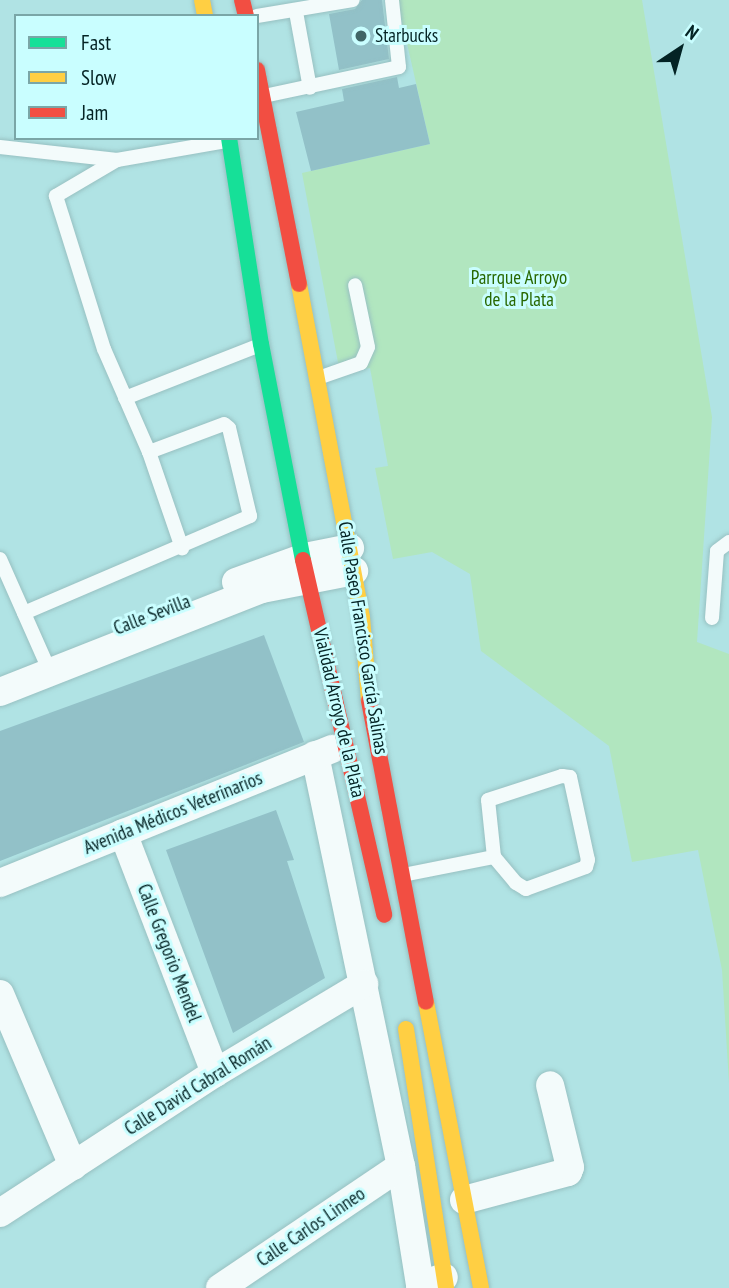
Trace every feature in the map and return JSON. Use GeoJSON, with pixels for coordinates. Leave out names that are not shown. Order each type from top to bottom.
{"type":"FeatureCollection","features":[{"type":"Feature","properties":{"kind":"main road","name":"Calle Paseo Francisco García Salinas"},"geometry":{"type":"LineString","coordinates":[[259,79],[263,96],[263,131],[319,378],[352,559],[376,734],[481,1288]]}},
{"type":"Feature","properties":{"kind":"main road","name":"Vialidad Arroyo de la Plata"},"geometry":{"type":"LineString","coordinates":[[232,140],[261,344],[307,570],[388,934]]}},
{"type":"Feature","properties":{"kind":"main road"},"geometry":{"type":"LineString","coordinates":[[404,1016],[431,1284]]}},
{"type":"Feature","properties":{"kind":"street","name":"Calle Sevilla"},"geometry":{"type":"LineString","coordinates":[[0,677],[47,664],[307,570],[352,559]]}},
{"type":"Feature","properties":{"kind":"street","name":"Calle Sevilla"},"geometry":{"type":"LineString","coordinates":[[0,692],[47,664]]}},
{"type":"Feature","properties":{"kind":"street","name":"Avenida Médicos Veterinarios"},"geometry":{"type":"LineString","coordinates":[[0,883],[315,755],[376,734]]}},
{"type":"Feature","properties":{"kind":"street"},"geometry":{"type":"LineString","coordinates":[[315,755],[401,1166],[431,1284]]}},
{"type":"Feature","properties":{"kind":"street","name":"Calle Gregorio Mendel"},"geometry":{"type":"LineString","coordinates":[[123,833],[215,1073]]}},
{"type":"Feature","properties":{"kind":"street","name":"Calle David Cabral Román"},"geometry":{"type":"LineString","coordinates":[[0,1213],[215,1073],[363,984]]}},
{"type":"Feature","properties":{"kind":"street"},"geometry":{"type":"LineString","coordinates":[[0,994],[73,1166]]}},
{"type":"Feature","properties":{"kind":"street"},"geometry":{"type":"LineString","coordinates":[[464,1199],[568,1172],[570,1167],[550,1085]]}},
{"type":"Feature","properties":{"kind":"street","name":"Calle Carlos Linneo"},"geometry":{"type":"LineString","coordinates":[[220,1288],[401,1166]]}},
{"type":"Feature","properties":{"kind":"lane"},"geometry":{"type":"LineString","coordinates":[[259,16],[296,12],[353,0]]}},
{"type":"Feature","properties":{"kind":"lane"},"geometry":{"type":"LineString","coordinates":[[263,96],[399,67],[392,0]]}},
{"type":"Feature","properties":{"kind":"lane"},"geometry":{"type":"LineString","coordinates":[[296,12],[310,88]]}},
{"type":"Feature","properties":{"kind":"lane"},"geometry":{"type":"LineString","coordinates":[[0,147],[117,160],[227,140]]}},
{"type":"Feature","properties":{"kind":"lane"},"geometry":{"type":"LineString","coordinates":[[117,160],[56,195],[69,247],[125,397],[149,452],[182,548]]}},
{"type":"Feature","properties":{"kind":"lane"},"geometry":{"type":"LineString","coordinates":[[319,378],[360,363],[368,348],[355,285]]}},
{"type":"Feature","properties":{"kind":"lane"},"geometry":{"type":"LineString","coordinates":[[125,397],[261,344]]}},
{"type":"Feature","properties":{"kind":"lane"},"geometry":{"type":"LineString","coordinates":[[23,613],[182,548],[250,516],[229,428],[224,424],[149,452]]}},
{"type":"Feature","properties":{"kind":"lane"},"geometry":{"type":"LineString","coordinates":[[712,618],[717,551],[729,542]]}},
{"type":"Feature","properties":{"kind":"lane"},"geometry":{"type":"LineString","coordinates":[[0,559],[47,664]]}},
{"type":"Feature","properties":{"kind":"lane"},"geometry":{"type":"LineString","coordinates":[[562,776],[570,778],[588,860],[586,867],[526,888],[516,883],[494,857],[488,800],[562,776]]}},
{"type":"Feature","properties":{"kind":"lane"},"geometry":{"type":"LineString","coordinates":[[377,879],[494,857]]}},
{"type":"Feature","properties":{"kind":"green space","name":"Parrque Arroyo de la Plata"},"geometry":{"type":"Polygon","coordinates":[[[397,0],[642,0],[712,417],[697,642],[729,654],[729,1083],[722,970],[698,850],[632,862],[609,746],[481,651],[470,574],[432,552],[393,559],[375,468],[388,466],[370,368],[340,373],[302,173],[430,144],[397,0]]]}},
{"type":"Feature","properties":{"kind":"building","name":"Starbucks"},"geometry":{"type":"Polygon","coordinates":[[[362,0],[382,0],[389,59],[339,70],[329,14],[355,9],[362,0]]]}},
{"type":"Feature","properties":{"kind":"building"},"geometry":{"type":"Polygon","coordinates":[[[397,77],[399,88],[416,84],[430,144],[311,171],[296,112],[344,101],[342,89],[397,77]]]}},
{"type":"Feature","properties":{"kind":"building"},"geometry":{"type":"Polygon","coordinates":[[[264,635],[304,742],[0,861],[0,731],[264,635]]]}},
{"type":"Feature","properties":{"kind":"building"},"geometry":{"type":"Polygon","coordinates":[[[276,810],[294,860],[287,861],[325,978],[233,1033],[166,850],[276,810]]]}},
{"type":"Feature","properties":{"kind":"traffic: fast"},"geometry":{"type":"LineString","coordinates":[[229,140],[261,344],[303,560]]}},
{"type":"Feature","properties":{"kind":"traffic: slow"},"geometry":{"type":"LineString","coordinates":[[202,0],[205,14]]}},
{"type":"Feature","properties":{"kind":"traffic: slow"},"geometry":{"type":"LineString","coordinates":[[299,284],[362,617],[369,701]]}},
{"type":"Feature","properties":{"kind":"traffic: slow"},"geometry":{"type":"LineString","coordinates":[[426,1002],[481,1288]]}},
{"type":"Feature","properties":{"kind":"traffic: slow"},"geometry":{"type":"LineString","coordinates":[[406,1029],[446,1288]]}},
{"type":"Feature","properties":{"kind":"traffic: jam"},"geometry":{"type":"LineString","coordinates":[[242,0],[246,14]]}},
{"type":"Feature","properties":{"kind":"traffic: jam"},"geometry":{"type":"LineString","coordinates":[[259,80],[299,284]]}},
{"type":"Feature","properties":{"kind":"traffic: jam"},"geometry":{"type":"LineString","coordinates":[[303,560],[384,915]]}},
{"type":"Feature","properties":{"kind":"traffic: jam"},"geometry":{"type":"LineString","coordinates":[[369,701],[426,1002]]}},
{"type":"Feature","properties":{"kind":"place","name":"Starbucks"},"geometry":{"type":"Point","coordinates":[361,36]}}]}
